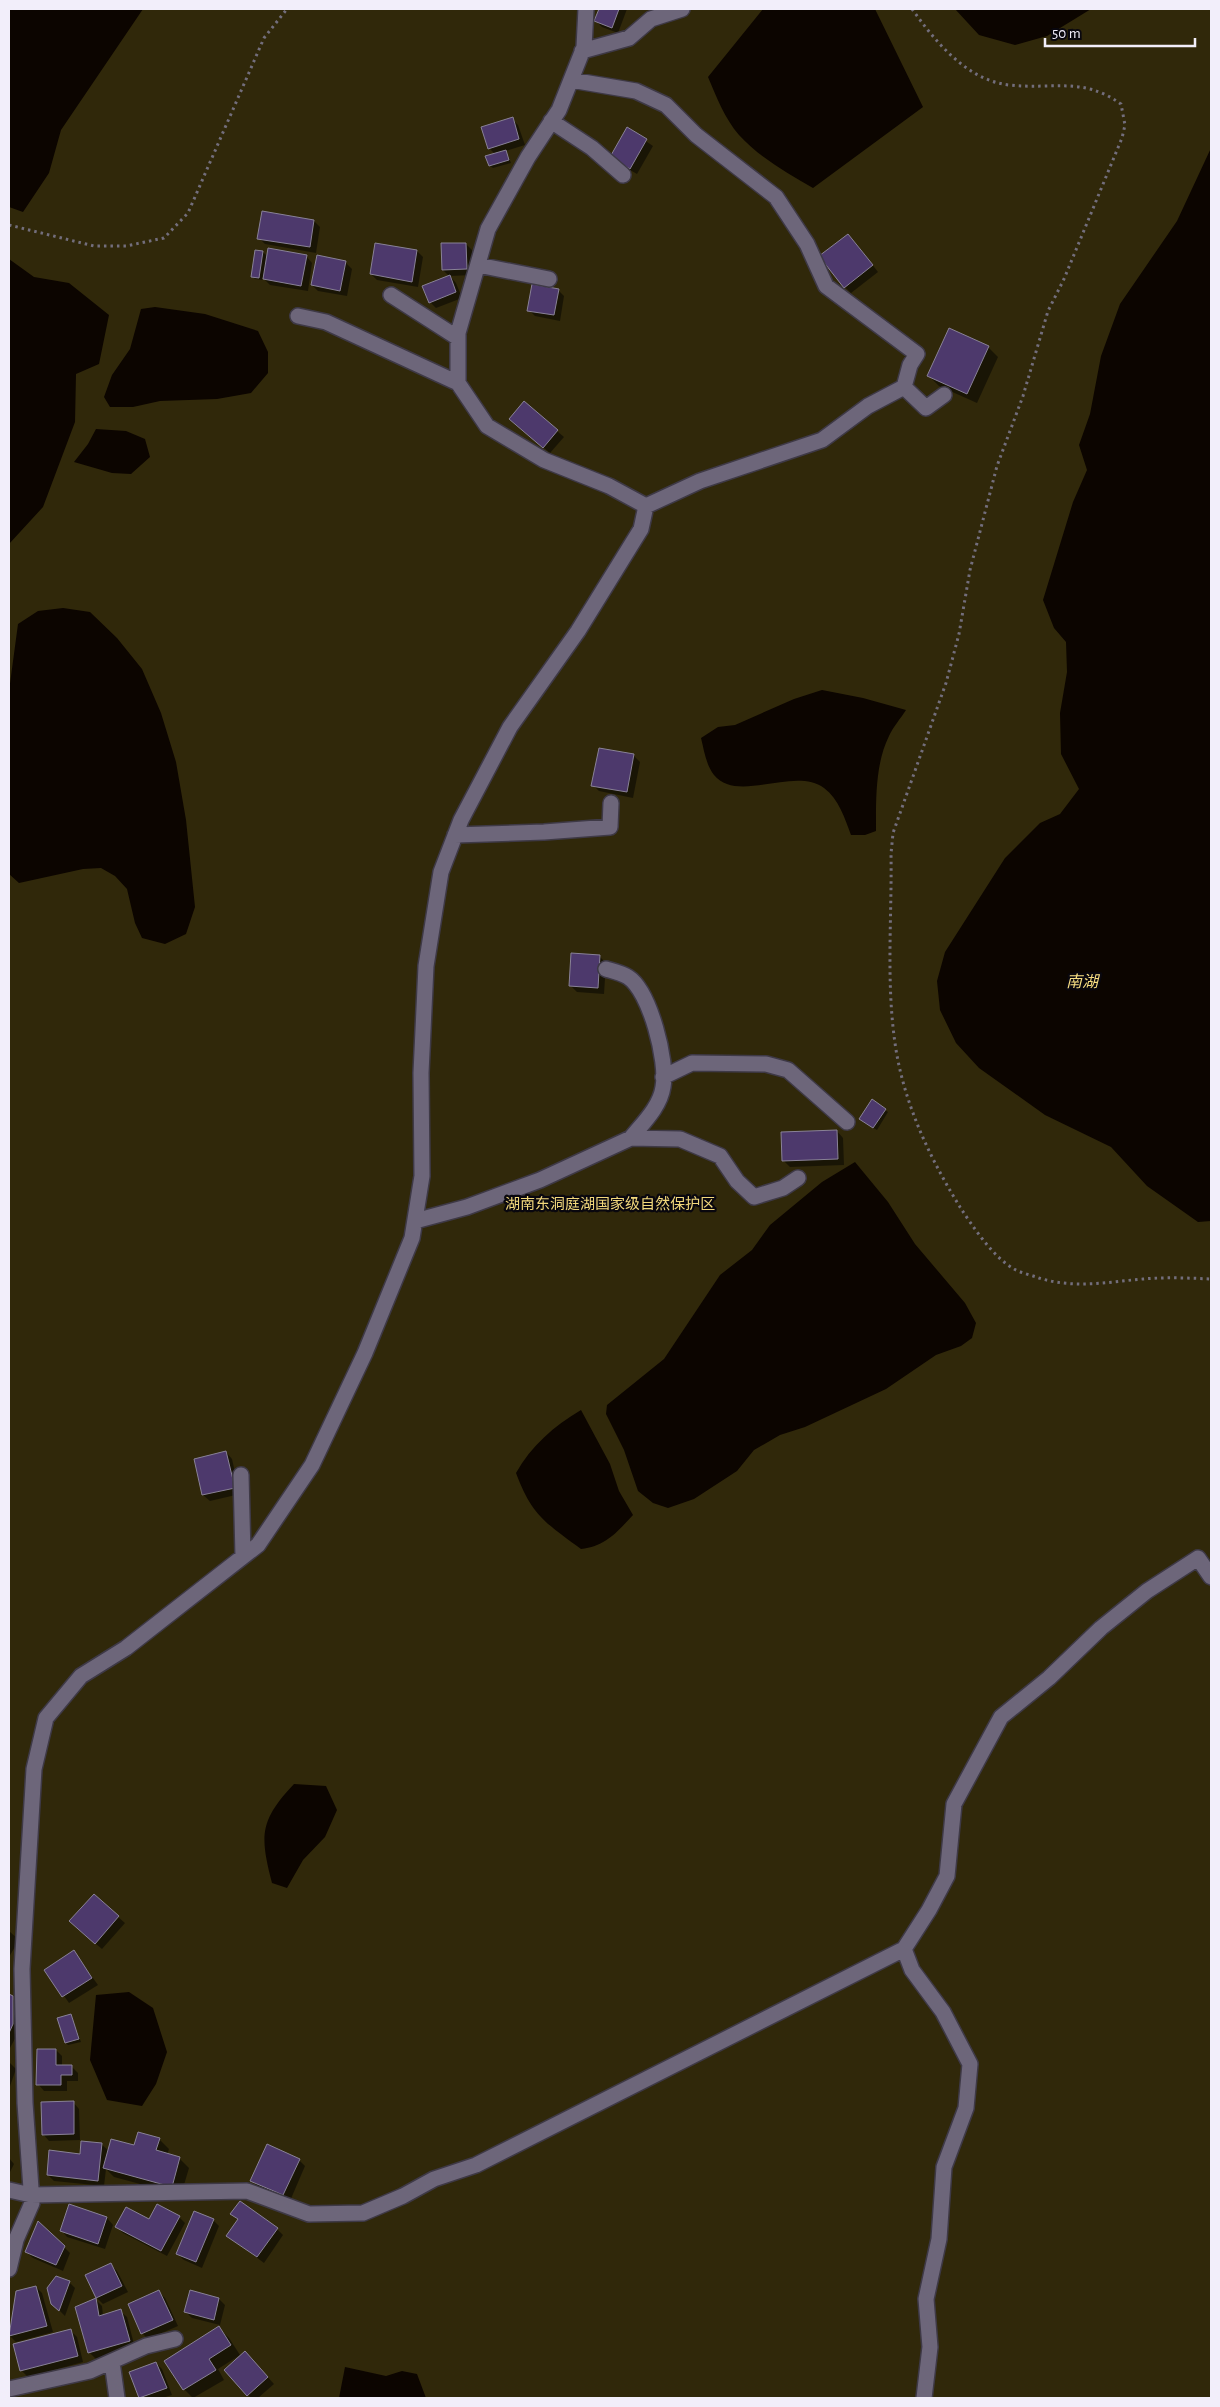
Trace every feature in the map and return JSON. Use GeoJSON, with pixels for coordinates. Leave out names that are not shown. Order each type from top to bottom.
{"type":"FeatureCollection","features":[{"type":"Feature","properties":{"kind":"street"},"geometry":{"type":"LineString","coordinates":[[458,382],[458,338],[488,229],[528,157],[559,110],[582,51],[586,9]]}},
{"type":"Feature","properties":{"kind":"street"},"geometry":{"type":"LineString","coordinates":[[582,51],[628,38],[651,19],[682,9]]}},
{"type":"Feature","properties":{"kind":"street"},"geometry":{"type":"LineString","coordinates":[[571,80],[636,91],[666,104],[696,135],[776,197],[807,244],[826,286],[917,354],[910,365],[904,388],[868,406],[822,440],[700,481],[646,506]]}},
{"type":"Feature","properties":{"kind":"street"},"geometry":{"type":"LineString","coordinates":[[552,121],[592,148],[623,175]]}},
{"type":"Feature","properties":{"kind":"street"},"geometry":{"type":"LineString","coordinates":[[478,265],[550,279]]}},
{"type":"Feature","properties":{"kind":"street"},"geometry":{"type":"LineString","coordinates":[[391,295],[458,338]]}},
{"type":"Feature","properties":{"kind":"street"},"geometry":{"type":"LineString","coordinates":[[298,316],[326,322],[458,382],[487,426],[544,460],[609,486],[646,506]]}},
{"type":"Feature","properties":{"kind":"street"},"geometry":{"type":"LineString","coordinates":[[904,388],[926,408],[944,395]]}},
{"type":"Feature","properties":{"kind":"street"},"geometry":{"type":"LineString","coordinates":[[9,2269],[16,2240],[15,2242],[32,2203],[25,2103],[22,1968],[34,1769],[46,1718],[81,1676],[126,1648],[258,1545],[312,1465],[365,1352],[412,1238],[422,1176],[421,1073],[426,966],[441,872],[455,835],[510,727],[578,631],[641,530],[646,506]]}},
{"type":"Feature","properties":{"kind":"street"},"geometry":{"type":"LineString","coordinates":[[455,835],[544,832],[610,827],[611,804]]}},
{"type":"Feature","properties":{"kind":"street"},"geometry":{"type":"LineString","coordinates":[[606,969],[629,978],[649,1010],[662,1051],[663,1087],[655,1109],[631,1138]]}},
{"type":"Feature","properties":{"kind":"street"},"geometry":{"type":"LineString","coordinates":[[663,1076],[692,1063],[766,1064],[788,1070],[847,1122]]}},
{"type":"Feature","properties":{"kind":"street"},"geometry":{"type":"LineString","coordinates":[[415,1221],[467,1207],[540,1180],[631,1138],[680,1138],[720,1156],[737,1181],[754,1197],[783,1188],[798,1178]]}},
{"type":"Feature","properties":{"kind":"street"},"geometry":{"type":"LineString","coordinates":[[241,1475],[243,1556]]}},
{"type":"Feature","properties":{"kind":"street"},"geometry":{"type":"LineString","coordinates":[[9,2190],[31,2195],[247,2192],[309,2214],[362,2213],[403,2196],[434,2179],[476,2165],[904,1949],[929,1910],[946,1876],[954,1804],[1001,1717],[1049,1678],[1101,1628],[1147,1591],[1198,1558],[1211,1577]]}},
{"type":"Feature","properties":{"kind":"street"},"geometry":{"type":"LineString","coordinates":[[904,1949],[912,1970],[943,2012],[970,2064],[966,2108],[944,2167],[939,2239],[926,2299],[930,2347],[924,2398]]}},
{"type":"Feature","properties":{"kind":"street"},"geometry":{"type":"LineString","coordinates":[[9,2389],[90,2371],[146,2346],[175,2339]]}},
{"type":"Feature","properties":{"kind":"street"},"geometry":{"type":"LineString","coordinates":[[112,2362],[117,2398]]}},
{"type":"Feature","properties":{"kind":"path"},"geometry":{"type":"LineString","coordinates":[[9,225],[94,246],[126,246],[164,238],[188,213],[264,38],[288,9]]}},
{"type":"Feature","properties":{"kind":"path"},"geometry":{"type":"LineString","coordinates":[[912,9],[930,35],[965,67],[986,78],[1008,85],[1084,87],[1105,93],[1121,104],[1125,125],[1112,165],[1048,311],[1023,396],[997,466],[970,570],[959,634],[946,683],[893,833],[891,854],[892,1012],[895,1044],[913,1113],[925,1144],[947,1186],[970,1222],[991,1249],[1014,1269],[1040,1278],[1070,1285],[1145,1279],[1185,1278],[1211,1280]]}},
{"type":"Feature","properties":{"kind":"green space","name":"湖南东洞庭湖国家级自然保护区"},"geometry":{"type":"Polygon","coordinates":[[[9,9],[1211,9],[1211,2398],[9,2398],[9,9]]]}},
{"type":"Feature","properties":{"kind":"water"},"geometry":{"type":"Polygon","coordinates":[[[9,9],[143,9],[61,130],[49,173],[23,212],[9,207],[9,9]]]}},
{"type":"Feature","properties":{"kind":"water"},"geometry":{"type":"Polygon","coordinates":[[[763,9],[875,9],[923,107],[813,188],[784,171],[756,151],[734,129],[725,115],[708,77],[763,9]]]}},
{"type":"Feature","properties":{"kind":"water"},"geometry":{"type":"Polygon","coordinates":[[[955,9],[1091,9],[1047,36],[1015,45],[979,35],[955,9]]]}},
{"type":"Feature","properties":{"kind":"water","name":"南湖"},"geometry":{"type":"Polygon","coordinates":[[[1211,148],[1211,1221],[1198,1222],[1147,1186],[1111,1147],[1045,1115],[979,1068],[956,1043],[940,1010],[937,981],[945,952],[1005,858],[1040,823],[1060,814],[1079,789],[1061,754],[1060,713],[1067,672],[1066,642],[1054,628],[1043,600],[1073,502],[1087,470],[1079,445],[1090,414],[1101,356],[1120,304],[1177,221],[1211,148]]]}},
{"type":"Feature","properties":{"kind":"water"},"geometry":{"type":"Polygon","coordinates":[[[9,259],[34,277],[69,283],[109,315],[99,364],[76,374],[75,422],[43,507],[9,544],[9,259]]]}},
{"type":"Feature","properties":{"kind":"water"},"geometry":{"type":"Polygon","coordinates":[[[155,307],[205,314],[258,331],[268,352],[268,373],[251,393],[217,399],[160,401],[133,407],[110,407],[104,397],[112,375],[130,349],[141,309],[155,307]]]}},
{"type":"Feature","properties":{"kind":"water"},"geometry":{"type":"Polygon","coordinates":[[[96,429],[126,431],[145,439],[150,457],[131,474],[112,473],[74,462],[88,444],[96,429]]]}},
{"type":"Feature","properties":{"kind":"water"},"geometry":{"type":"Polygon","coordinates":[[[63,608],[90,612],[117,638],[142,669],[161,713],[176,762],[186,820],[195,907],[186,934],[165,944],[142,938],[135,923],[127,889],[115,876],[101,868],[83,869],[19,883],[9,874],[9,691],[18,624],[38,611],[63,608]]]}},
{"type":"Feature","properties":{"kind":"water"},"geometry":{"type":"Polygon","coordinates":[[[822,690],[863,698],[906,710],[884,747],[877,783],[876,831],[865,835],[851,835],[838,803],[824,788],[812,782],[782,782],[751,786],[737,786],[724,783],[714,775],[706,757],[701,738],[718,727],[735,725],[794,699],[822,690]]]}},
{"type":"Feature","properties":{"kind":"water"},"geometry":{"type":"Polygon","coordinates":[[[855,1162],[888,1202],[915,1244],[965,1303],[976,1323],[972,1338],[961,1346],[936,1355],[886,1389],[805,1427],[780,1435],[754,1450],[737,1471],[694,1499],[668,1508],[653,1503],[638,1491],[624,1450],[606,1414],[607,1405],[664,1359],[720,1275],[752,1250],[770,1225],[822,1182],[855,1162]]]}},
{"type":"Feature","properties":{"kind":"water"},"geometry":{"type":"Polygon","coordinates":[[[581,1410],[610,1464],[619,1491],[633,1515],[616,1533],[604,1542],[581,1549],[549,1525],[534,1509],[516,1473],[544,1437],[581,1410]]]}},
{"type":"Feature","properties":{"kind":"water"},"geometry":{"type":"Polygon","coordinates":[[[294,1784],[326,1786],[337,1810],[325,1837],[303,1860],[287,1888],[272,1883],[264,1841],[268,1819],[274,1808],[294,1784]]]}},
{"type":"Feature","properties":{"kind":"water"},"geometry":{"type":"Polygon","coordinates":[[[129,1992],[153,2008],[167,2052],[156,2084],[142,2106],[107,2100],[90,2060],[96,1995],[129,1992]]]}},
{"type":"Feature","properties":{"kind":"water"},"geometry":{"type":"Polygon","coordinates":[[[345,2367],[386,2376],[402,2371],[417,2374],[426,2398],[339,2398],[345,2367]]]}},
{"type":"Feature","properties":{"kind":"building"},"geometry":{"type":"Polygon","coordinates":[[[599,9],[619,9],[612,28],[594,21],[599,9]]]}},
{"type":"Feature","properties":{"kind":"building"},"geometry":{"type":"Polygon","coordinates":[[[513,117],[519,139],[488,149],[481,127],[513,117]]]}},
{"type":"Feature","properties":{"kind":"building"},"geometry":{"type":"Polygon","coordinates":[[[627,127],[647,139],[630,169],[610,157],[627,127]]]}},
{"type":"Feature","properties":{"kind":"building"},"geometry":{"type":"Polygon","coordinates":[[[506,150],[509,160],[489,166],[485,156],[506,150]]]}},
{"type":"Feature","properties":{"kind":"building"},"geometry":{"type":"Polygon","coordinates":[[[262,211],[314,220],[310,247],[257,239],[262,211]]]}},
{"type":"Feature","properties":{"kind":"building"},"geometry":{"type":"Polygon","coordinates":[[[848,234],[873,265],[844,288],[819,256],[848,234]]]}},
{"type":"Feature","properties":{"kind":"building"},"geometry":{"type":"Polygon","coordinates":[[[375,243],[417,250],[412,282],[370,274],[375,243]]]}},
{"type":"Feature","properties":{"kind":"building"},"geometry":{"type":"Polygon","coordinates":[[[441,243],[466,243],[467,269],[442,270],[441,243]]]}},
{"type":"Feature","properties":{"kind":"building"},"geometry":{"type":"Polygon","coordinates":[[[268,248],[307,255],[301,286],[263,279],[268,248]]]}},
{"type":"Feature","properties":{"kind":"building"},"geometry":{"type":"Polygon","coordinates":[[[255,250],[263,251],[259,278],[251,277],[255,250]]]}},
{"type":"Feature","properties":{"kind":"building"},"geometry":{"type":"Polygon","coordinates":[[[317,255],[346,261],[340,291],[311,285],[317,255]]]}},
{"type":"Feature","properties":{"kind":"building"},"geometry":{"type":"Polygon","coordinates":[[[450,275],[456,292],[429,303],[422,286],[450,275]]]}},
{"type":"Feature","properties":{"kind":"building"},"geometry":{"type":"Polygon","coordinates":[[[532,284],[559,289],[554,315],[527,311],[532,284]]]}},
{"type":"Feature","properties":{"kind":"building"},"geometry":{"type":"Polygon","coordinates":[[[949,328],[989,346],[967,394],[927,376],[949,328]]]}},
{"type":"Feature","properties":{"kind":"building"},"geometry":{"type":"Polygon","coordinates":[[[524,401],[558,430],[543,448],[509,419],[524,401]]]}},
{"type":"Feature","properties":{"kind":"building"},"geometry":{"type":"Polygon","coordinates":[[[599,748],[634,754],[627,792],[591,786],[599,748]]]}},
{"type":"Feature","properties":{"kind":"building"},"geometry":{"type":"Polygon","coordinates":[[[571,953],[600,955],[598,988],[569,986],[571,953]]]}},
{"type":"Feature","properties":{"kind":"building"},"geometry":{"type":"Polygon","coordinates":[[[872,1099],[886,1109],[873,1128],[859,1119],[872,1099]]]}},
{"type":"Feature","properties":{"kind":"building"},"geometry":{"type":"Polygon","coordinates":[[[837,1130],[838,1159],[782,1161],[781,1132],[837,1130]]]}},
{"type":"Feature","properties":{"kind":"building"},"geometry":{"type":"Polygon","coordinates":[[[226,1451],[235,1488],[202,1495],[194,1459],[226,1451]]]}},
{"type":"Feature","properties":{"kind":"building"},"geometry":{"type":"Polygon","coordinates":[[[94,1894],[119,1916],[95,1944],[69,1921],[94,1894]]]}},
{"type":"Feature","properties":{"kind":"building"},"geometry":{"type":"Polygon","coordinates":[[[74,1950],[92,1978],[62,1997],[44,1970],[74,1950]]]}},
{"type":"Feature","properties":{"kind":"building"},"geometry":{"type":"Polygon","coordinates":[[[9,1994],[13,1996],[13,2024],[9,2033],[9,1994]]]}},
{"type":"Feature","properties":{"kind":"building"},"geometry":{"type":"Polygon","coordinates":[[[71,2014],[79,2039],[65,2043],[57,2018],[71,2014]]]}},
{"type":"Feature","properties":{"kind":"building"},"geometry":{"type":"Polygon","coordinates":[[[37,2049],[56,2049],[56,2065],[72,2065],[72,2075],[61,2075],[61,2085],[36,2085],[37,2049]]]}},
{"type":"Feature","properties":{"kind":"building"},"geometry":{"type":"Polygon","coordinates":[[[74,2101],[74,2134],[42,2135],[41,2102],[74,2101]]]}},
{"type":"Feature","properties":{"kind":"building"},"geometry":{"type":"Polygon","coordinates":[[[138,2132],[160,2138],[156,2150],[180,2157],[172,2187],[103,2168],[111,2139],[134,2145],[138,2132]]]}},
{"type":"Feature","properties":{"kind":"building"},"geometry":{"type":"Polygon","coordinates":[[[81,2141],[102,2143],[98,2181],[47,2175],[49,2150],[80,2154],[81,2141]]]}},
{"type":"Feature","properties":{"kind":"building"},"geometry":{"type":"Polygon","coordinates":[[[267,2144],[300,2159],[283,2195],[250,2181],[267,2144]]]}},
{"type":"Feature","properties":{"kind":"building"},"geometry":{"type":"Polygon","coordinates":[[[240,2201],[278,2228],[257,2257],[226,2236],[238,2219],[230,2214],[240,2201]]]}},
{"type":"Feature","properties":{"kind":"building"},"geometry":{"type":"Polygon","coordinates":[[[69,2204],[107,2217],[98,2244],[60,2231],[69,2204]]]}},
{"type":"Feature","properties":{"kind":"building"},"geometry":{"type":"Polygon","coordinates":[[[157,2204],[180,2216],[161,2251],[115,2227],[126,2207],[149,2219],[157,2204]]]}},
{"type":"Feature","properties":{"kind":"building"},"geometry":{"type":"Polygon","coordinates":[[[194,2211],[214,2219],[196,2262],[176,2254],[194,2211]]]}},
{"type":"Feature","properties":{"kind":"building"},"geometry":{"type":"Polygon","coordinates":[[[38,2221],[65,2246],[56,2265],[25,2252],[38,2221]]]}},
{"type":"Feature","properties":{"kind":"building"},"geometry":{"type":"Polygon","coordinates":[[[111,2263],[122,2286],[96,2298],[85,2275],[111,2263]]]}},
{"type":"Feature","properties":{"kind":"building"},"geometry":{"type":"Polygon","coordinates":[[[56,2276],[70,2281],[59,2311],[51,2304],[47,2288],[56,2276]]]}},
{"type":"Feature","properties":{"kind":"building"},"geometry":{"type":"Polygon","coordinates":[[[36,2286],[47,2326],[9,2336],[16,2291],[36,2286]]]}},
{"type":"Feature","properties":{"kind":"building"},"geometry":{"type":"Polygon","coordinates":[[[159,2290],[173,2320],[141,2334],[128,2304],[159,2290]]]}},
{"type":"Feature","properties":{"kind":"building"},"geometry":{"type":"Polygon","coordinates":[[[190,2290],[219,2298],[214,2320],[184,2312],[190,2290]]]}},
{"type":"Feature","properties":{"kind":"building"},"geometry":{"type":"Polygon","coordinates":[[[96,2298],[99,2316],[121,2309],[130,2341],[88,2353],[75,2307],[96,2298]]]}},
{"type":"Feature","properties":{"kind":"building"},"geometry":{"type":"Polygon","coordinates":[[[219,2326],[231,2345],[209,2359],[216,2370],[183,2390],[164,2361],[219,2326]]]}},
{"type":"Feature","properties":{"kind":"building"},"geometry":{"type":"Polygon","coordinates":[[[71,2329],[78,2356],[20,2371],[13,2344],[71,2329]]]}},
{"type":"Feature","properties":{"kind":"building"},"geometry":{"type":"Polygon","coordinates":[[[245,2351],[268,2377],[247,2396],[224,2370],[245,2351]]]}},
{"type":"Feature","properties":{"kind":"building"},"geometry":{"type":"Polygon","coordinates":[[[156,2362],[167,2388],[139,2398],[129,2372],[156,2362]]]}}]}
